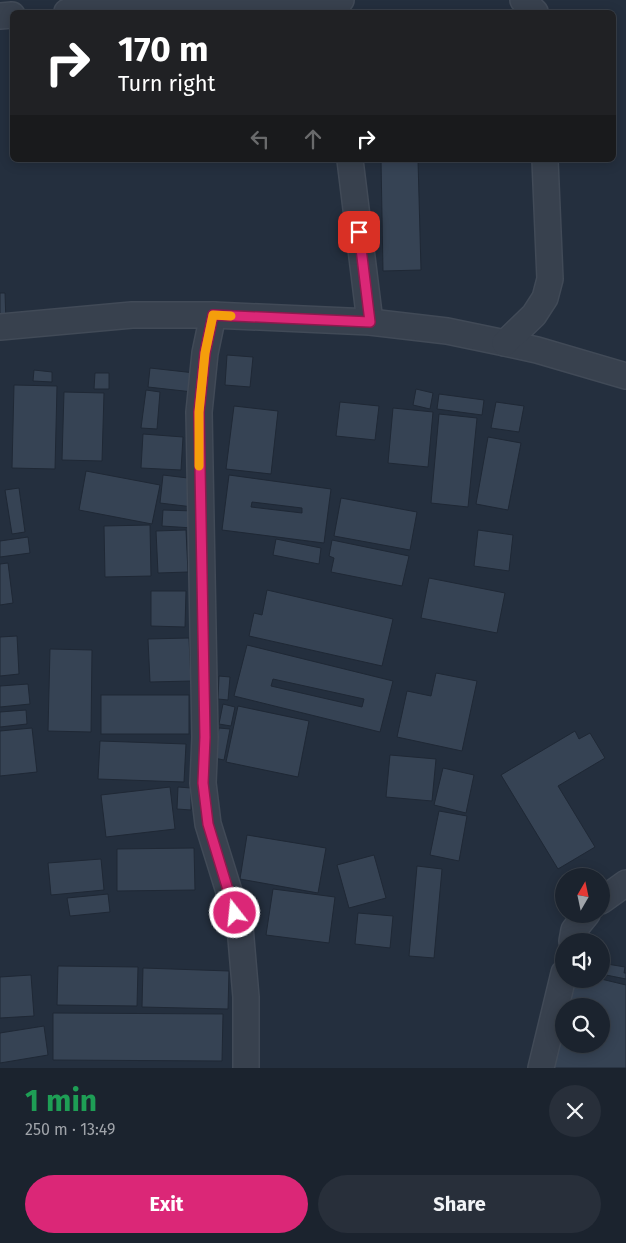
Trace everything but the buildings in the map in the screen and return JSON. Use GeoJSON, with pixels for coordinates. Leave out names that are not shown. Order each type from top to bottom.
{"type":"FeatureCollection","features":[{"type":"Feature","properties":{"kind":"street"},"geometry":{"type":"LineString","coordinates":[[111,10],[341,0]]}},
{"type":"Feature","properties":{"kind":"street"},"geometry":{"type":"LineString","coordinates":[[523,0],[532,10]]}},
{"type":"Feature","properties":{"kind":"street"},"geometry":{"type":"LineString","coordinates":[[350,162],[370,322]]}},
{"type":"Feature","properties":{"kind":"street"},"geometry":{"type":"LineString","coordinates":[[505,343],[534,316],[545,298],[550,278],[545,162]]}},
{"type":"Feature","properties":{"kind":"street"},"geometry":{"type":"LineString","coordinates":[[0,327],[132,315],[213,315],[370,322],[447,331],[505,343],[537,350],[626,376]]}},
{"type":"Feature","properties":{"kind":"street"},"geometry":{"type":"LineString","coordinates":[[213,315],[205,353],[199,412],[204,700],[203,783],[208,824],[240,927],[246,996],[246,1068]]}},
{"type":"Feature","properties":{"kind":"street"},"geometry":{"type":"LineString","coordinates":[[610,895],[626,883]]}},
{"type":"Feature","properties":{"kind":"street"},"geometry":{"type":"LineString","coordinates":[[541,1068],[560,988]]}},
{"type":"Feature","properties":{"kind":"slow traffic"},"geometry":{"type":"LineString","coordinates":[[199,466],[199,412],[205,353],[213,315],[231,316]]}},
{"type":"Feature","properties":{"kind":"route"},"geometry":{"type":"LineString","coordinates":[[235,913],[208,824],[203,783],[205,737],[199,412],[205,353],[213,315],[370,322],[359,232]]}}]}
